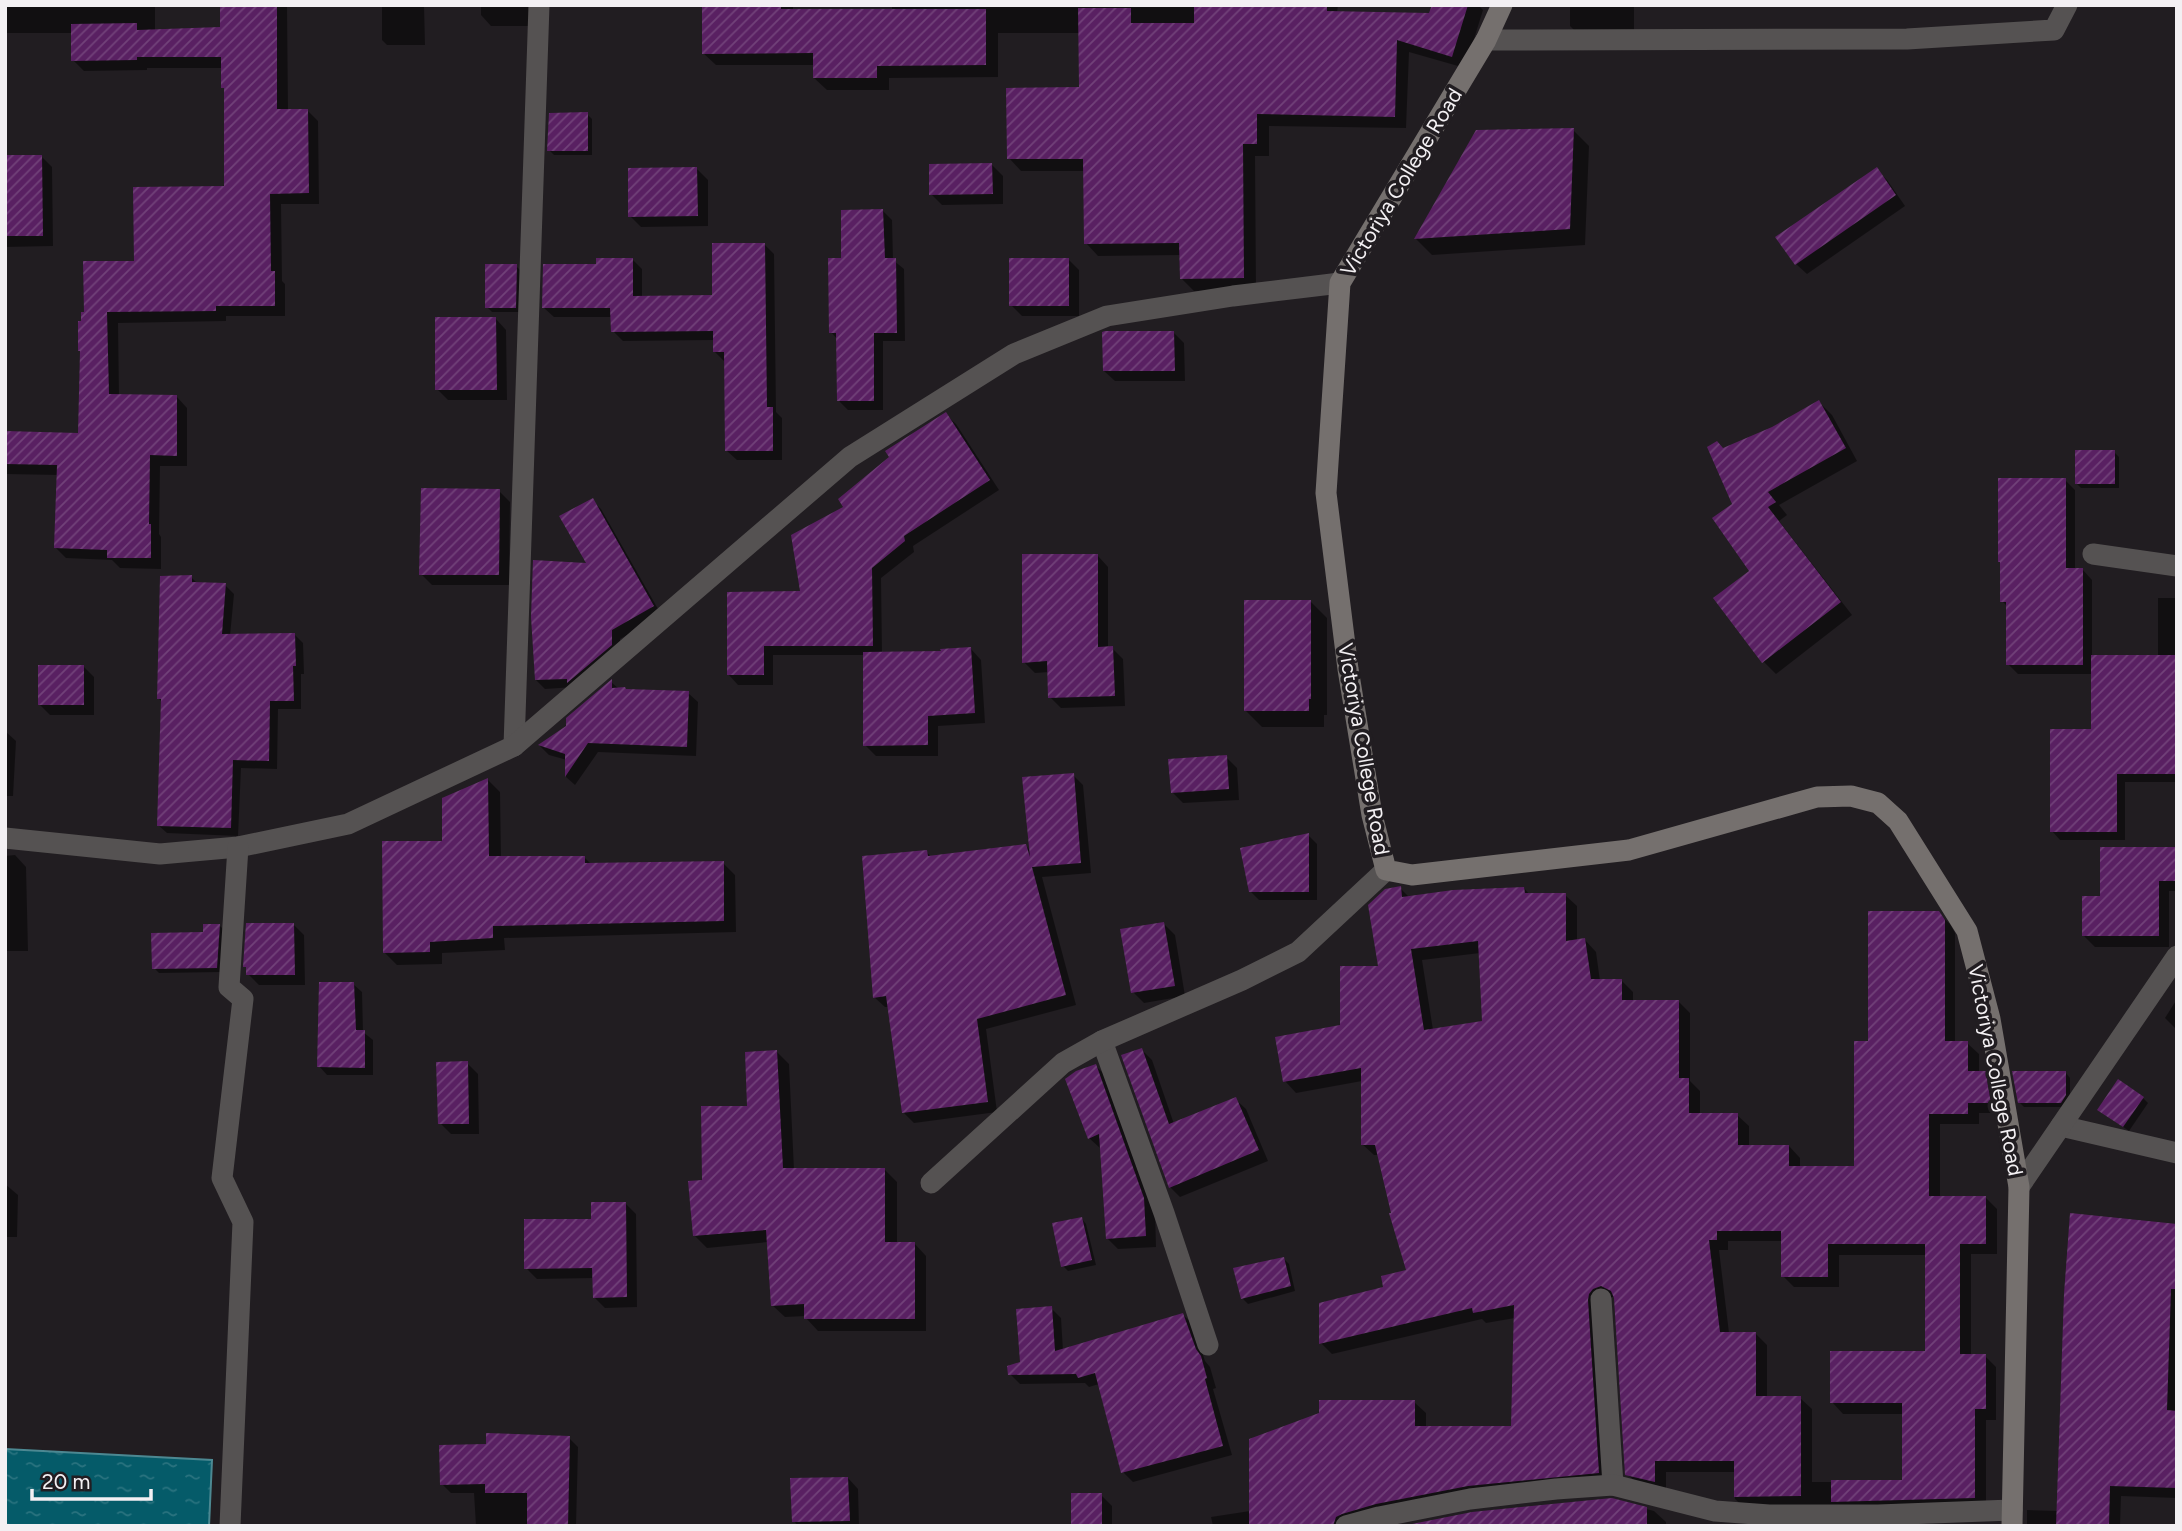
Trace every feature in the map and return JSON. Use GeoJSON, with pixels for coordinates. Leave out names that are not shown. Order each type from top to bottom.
{"type":"FeatureCollection","features":[{"type":"Feature","properties":{"kind":"street"},"geometry":{"type":"LineString","coordinates":[[514,746],[539,5]]}},
{"type":"Feature","properties":{"kind":"street","name":"Victoriya College Road"},"geometry":{"type":"LineString","coordinates":[[1502,5],[1486,40],[1340,283],[1326,493],[1354,709],[1372,815],[1385,870],[1412,875],[1629,850],[1817,797],[1851,796],[1878,803],[1898,821],[1967,930],[1990,1018],[2019,1186],[2012,1518]]}},
{"type":"Feature","properties":{"kind":"street"},"geometry":{"type":"LineString","coordinates":[[1486,40],[1920,38],[2054,30],[2067,5]]}},
{"type":"Feature","properties":{"kind":"street"},"geometry":{"type":"LineString","coordinates":[[5,838],[160,854],[238,847],[348,824],[514,746],[849,457],[1014,354],[1107,316],[1233,296],[1340,283]]}},
{"type":"Feature","properties":{"kind":"street"},"geometry":{"type":"LineString","coordinates":[[2094,554],[2177,566]]}},
{"type":"Feature","properties":{"kind":"street"},"geometry":{"type":"LineString","coordinates":[[230,1526],[243,1222],[222,1178],[243,999],[229,987],[238,847]]}},
{"type":"Feature","properties":{"kind":"street"},"geometry":{"type":"LineString","coordinates":[[931,1183],[1063,1063],[1102,1041],[1242,980],[1298,951],[1385,870]]}},
{"type":"Feature","properties":{"kind":"street"},"geometry":{"type":"LineString","coordinates":[[2019,1186],[2177,956]]}},
{"type":"Feature","properties":{"kind":"street"},"geometry":{"type":"LineString","coordinates":[[1102,1041],[1208,1345]]}},
{"type":"Feature","properties":{"kind":"street"},"geometry":{"type":"LineString","coordinates":[[2061,1126],[2177,1153]]}},
{"type":"Feature","properties":{"kind":"street"},"geometry":{"type":"LineString","coordinates":[[1601,1299],[1613,1485]]}},
{"type":"Feature","properties":{"kind":"street"},"geometry":{"type":"LineString","coordinates":[[1346,1526],[1470,1499],[1613,1485],[1715,1511],[1769,1515],[2012,1518]]}},
{"type":"Feature","properties":{"kind":"water"},"geometry":{"type":"Polygon","coordinates":[[[5,1449],[212,1460],[209,1526],[5,1526],[5,1449]]]}},
{"type":"Feature","properties":{"kind":"building"},"geometry":{"type":"Polygon","coordinates":[[[220,5],[277,5],[277,109],[308,109],[309,193],[270,194],[271,271],[275,271],[275,306],[216,306],[216,311],[107,312],[109,394],[177,395],[177,456],[150,455],[151,558],[107,558],[107,550],[54,548],[57,465],[5,464],[5,431],[78,433],[78,321],[81,321],[81,312],[84,312],[83,261],[134,261],[133,187],[224,186],[224,88],[221,88],[221,57],[137,57],[137,60],[71,61],[71,24],[137,23],[137,30],[220,27],[220,5]]]}},
{"type":"Feature","properties":{"kind":"building"},"geometry":{"type":"Polygon","coordinates":[[[702,5],[781,5],[781,9],[986,9],[986,65],[877,66],[877,78],[813,78],[813,53],[702,54],[702,5]]]}},
{"type":"Feature","properties":{"kind":"building"},"geometry":{"type":"Polygon","coordinates":[[[1194,5],[1327,7],[1327,11],[1429,13],[1432,5],[1468,5],[1452,57],[1397,40],[1395,117],[1257,114],[1257,144],[1243,144],[1244,278],[1180,279],[1179,243],[1084,244],[1083,159],[1007,159],[1006,88],[1079,87],[1078,8],[1131,8],[1131,23],[1194,23],[1194,5]]]}},
{"type":"Feature","properties":{"kind":"building"},"geometry":{"type":"Polygon","coordinates":[[[588,112],[588,151],[547,151],[549,113],[588,112]]]}},
{"type":"Feature","properties":{"kind":"building"},"geometry":{"type":"Polygon","coordinates":[[[1574,128],[1570,229],[1414,239],[1476,130],[1574,128]]]}},
{"type":"Feature","properties":{"kind":"building"},"geometry":{"type":"Polygon","coordinates":[[[5,155],[42,155],[43,236],[5,236],[5,155]]]}},
{"type":"Feature","properties":{"kind":"building"},"geometry":{"type":"Polygon","coordinates":[[[992,163],[993,194],[929,195],[929,164],[992,163]]]}},
{"type":"Feature","properties":{"kind":"building"},"geometry":{"type":"Polygon","coordinates":[[[697,167],[698,216],[628,217],[628,168],[697,167]]]}},
{"type":"Feature","properties":{"kind":"building"},"geometry":{"type":"Polygon","coordinates":[[[1877,167],[1896,195],[1795,265],[1775,237],[1877,167]]]}},
{"type":"Feature","properties":{"kind":"building"},"geometry":{"type":"Polygon","coordinates":[[[883,209],[885,258],[896,258],[897,333],[874,333],[874,401],[837,401],[836,333],[829,333],[828,258],[841,258],[841,210],[883,209]]]}},
{"type":"Feature","properties":{"kind":"building"},"geometry":{"type":"Polygon","coordinates":[[[712,243],[765,243],[767,407],[773,407],[773,451],[725,451],[724,352],[713,352],[713,331],[611,332],[610,308],[542,308],[543,264],[596,264],[596,258],[633,258],[633,296],[712,295],[712,243]]]}},
{"type":"Feature","properties":{"kind":"building"},"geometry":{"type":"Polygon","coordinates":[[[1009,258],[1069,258],[1069,306],[1009,306],[1009,258]]]}},
{"type":"Feature","properties":{"kind":"building"},"geometry":{"type":"Polygon","coordinates":[[[485,264],[517,264],[516,308],[485,308],[485,264]]]}},
{"type":"Feature","properties":{"kind":"building"},"geometry":{"type":"Polygon","coordinates":[[[435,317],[496,317],[497,390],[435,390],[435,317]]]}},
{"type":"Feature","properties":{"kind":"building"},"geometry":{"type":"Polygon","coordinates":[[[1174,331],[1175,371],[1103,371],[1102,332],[1174,331]]]}},
{"type":"Feature","properties":{"kind":"building"},"geometry":{"type":"Polygon","coordinates":[[[1819,400],[1846,448],[1768,492],[1776,502],[1768,507],[1841,602],[1762,663],[1713,598],[1749,571],[1712,518],[1732,504],[1707,447],[1717,441],[1723,448],[1772,427],[1819,400]]]}},
{"type":"Feature","properties":{"kind":"building"},"geometry":{"type":"Polygon","coordinates":[[[946,412],[990,480],[904,536],[905,541],[872,568],[873,646],[764,646],[764,675],[727,675],[727,592],[800,591],[791,535],[843,507],[838,499],[889,457],[885,451],[946,412]]]}},
{"type":"Feature","properties":{"kind":"building"},"geometry":{"type":"Polygon","coordinates":[[[2075,450],[2115,450],[2115,484],[2075,484],[2075,450]]]}},
{"type":"Feature","properties":{"kind":"building"},"geometry":{"type":"Polygon","coordinates":[[[1998,478],[2066,478],[2066,568],[2083,568],[2083,665],[2006,665],[2006,602],[2000,602],[1998,562],[1998,478]]]}},
{"type":"Feature","properties":{"kind":"building"},"geometry":{"type":"Polygon","coordinates":[[[421,488],[500,489],[499,575],[419,575],[421,488]]]}},
{"type":"Feature","properties":{"kind":"building"},"geometry":{"type":"Polygon","coordinates":[[[593,498],[654,606],[612,630],[612,645],[567,683],[567,679],[535,680],[531,617],[533,560],[586,563],[559,516],[593,498]]]}},
{"type":"Feature","properties":{"kind":"building"},"geometry":{"type":"Polygon","coordinates":[[[1022,554],[1098,554],[1098,647],[1113,646],[1115,696],[1048,698],[1047,661],[1022,663],[1022,554]]]}},
{"type":"Feature","properties":{"kind":"building"},"geometry":{"type":"Polygon","coordinates":[[[192,575],[192,582],[226,583],[222,634],[295,633],[294,701],[270,701],[269,761],[233,760],[231,828],[157,826],[161,699],[157,699],[160,576],[192,575]]]}},
{"type":"Feature","properties":{"kind":"building"},"geometry":{"type":"Polygon","coordinates":[[[1244,600],[1311,600],[1309,711],[1244,711],[1244,600]]]}},
{"type":"Feature","properties":{"kind":"building"},"geometry":{"type":"Polygon","coordinates":[[[971,647],[975,713],[928,716],[928,745],[863,746],[863,652],[941,651],[940,649],[971,647]]]}},
{"type":"Feature","properties":{"kind":"building"},"geometry":{"type":"Polygon","coordinates":[[[2091,655],[2177,655],[2177,774],[2117,774],[2117,832],[2050,832],[2050,729],[2091,729],[2091,655]]]}},
{"type":"Feature","properties":{"kind":"building"},"geometry":{"type":"Polygon","coordinates":[[[38,665],[84,665],[84,705],[38,705],[38,665]]]}},
{"type":"Feature","properties":{"kind":"building"},"geometry":{"type":"Polygon","coordinates":[[[612,679],[612,688],[689,691],[687,747],[588,743],[565,777],[565,754],[538,745],[566,726],[566,718],[612,679]]]}},
{"type":"Feature","properties":{"kind":"building"},"geometry":{"type":"Polygon","coordinates":[[[1227,755],[1229,789],[1171,793],[1168,759],[1227,755]]]}},
{"type":"Feature","properties":{"kind":"building"},"geometry":{"type":"Polygon","coordinates":[[[1074,773],[1081,863],[1032,867],[1066,995],[977,1019],[988,1102],[902,1113],[886,996],[873,998],[862,856],[927,850],[928,856],[1026,844],[1030,857],[1022,777],[1074,773]]]}},
{"type":"Feature","properties":{"kind":"building"},"geometry":{"type":"Polygon","coordinates":[[[488,778],[489,856],[585,856],[585,863],[724,861],[724,921],[493,926],[493,938],[430,942],[430,952],[383,953],[382,841],[442,841],[442,798],[488,778]]]}},
{"type":"Feature","properties":{"kind":"building"},"geometry":{"type":"Polygon","coordinates":[[[1309,833],[1309,892],[1249,892],[1240,848],[1309,833]]]}},
{"type":"Feature","properties":{"kind":"building"},"geometry":{"type":"Polygon","coordinates":[[[2100,847],[2177,847],[2177,881],[2159,881],[2159,936],[2082,936],[2082,896],[2100,896],[2100,847]]]}},
{"type":"Feature","properties":{"kind":"building"},"geometry":{"type":"Polygon","coordinates":[[[1401,886],[1402,897],[1453,890],[1524,887],[1525,893],[1566,893],[1566,941],[1585,938],[1591,979],[1622,979],[1622,1000],[1679,1000],[1679,1078],[1689,1078],[1689,1113],[1738,1113],[1738,1145],[1789,1145],[1789,1166],[1854,1166],[1854,1041],[1868,1041],[1868,911],[1939,911],[1945,920],[1945,1041],[1968,1041],[1968,1071],[1986,1071],[1991,1103],[1968,1103],[1968,1114],[1929,1114],[1929,1196],[1986,1196],[1986,1244],[1960,1244],[1960,1354],[1986,1354],[1986,1409],[1975,1409],[1975,1498],[1831,1502],[1831,1480],[1902,1480],[1902,1403],[1830,1403],[1830,1351],[1925,1351],[1925,1244],[1828,1244],[1828,1277],[1781,1277],[1781,1231],[1717,1231],[1717,1240],[1709,1240],[1720,1332],[1756,1332],[1756,1396],[1801,1396],[1801,1496],[1734,1497],[1734,1461],[1655,1461],[1655,1482],[1625,1475],[1614,1298],[1611,1291],[1601,1286],[1593,1289],[1588,1300],[1599,1473],[1468,1486],[1376,1504],[1336,1517],[1333,1526],[1249,1526],[1249,1439],[1319,1413],[1319,1400],[1415,1400],[1415,1426],[1511,1426],[1514,1305],[1473,1313],[1472,1308],[1319,1344],[1319,1303],[1383,1287],[1381,1276],[1406,1270],[1389,1213],[1375,1145],[1361,1145],[1361,1068],[1283,1082],[1275,1037],[1340,1025],[1340,966],[1378,966],[1368,905],[1385,889],[1401,886]],[[1478,941],[1411,949],[1424,1030],[1482,1021],[1478,941]]]}},
{"type":"Feature","properties":{"kind":"building"},"geometry":{"type":"Polygon","coordinates":[[[1164,922],[1175,986],[1131,993],[1120,929],[1164,922]]]}},
{"type":"Feature","properties":{"kind":"building"},"geometry":{"type":"Polygon","coordinates":[[[246,923],[294,923],[295,975],[246,975],[246,967],[243,967],[246,923]]]}},
{"type":"Feature","properties":{"kind":"building"},"geometry":{"type":"Polygon","coordinates":[[[203,924],[220,924],[217,968],[152,969],[151,933],[203,932],[203,924]]]}},
{"type":"Feature","properties":{"kind":"building"},"geometry":{"type":"Polygon","coordinates":[[[319,982],[354,982],[356,1030],[365,1030],[365,1068],[317,1067],[319,982]]]}},
{"type":"Feature","properties":{"kind":"building"},"geometry":{"type":"Polygon","coordinates":[[[1142,1048],[1169,1124],[1236,1097],[1259,1150],[1169,1188],[1121,1055],[1142,1048]]]}},
{"type":"Feature","properties":{"kind":"building"},"geometry":{"type":"Polygon","coordinates":[[[777,1050],[783,1168],[885,1168],[885,1242],[915,1242],[915,1319],[804,1319],[804,1304],[771,1306],[766,1230],[693,1236],[688,1181],[702,1180],[701,1106],[747,1106],[745,1052],[777,1050]]]}},
{"type":"Feature","properties":{"kind":"building"},"geometry":{"type":"Polygon","coordinates":[[[468,1061],[469,1124],[438,1124],[436,1062],[468,1061]]]}},
{"type":"Feature","properties":{"kind":"building"},"geometry":{"type":"Polygon","coordinates":[[[1096,1064],[1144,1198],[1146,1236],[1106,1239],[1099,1134],[1088,1139],[1065,1079],[1076,1071],[1096,1064]]]}},
{"type":"Feature","properties":{"kind":"building"},"geometry":{"type":"Polygon","coordinates":[[[2012,1071],[2066,1071],[2066,1095],[2061,1103],[2018,1103],[2012,1071]]]}},
{"type":"Feature","properties":{"kind":"building"},"geometry":{"type":"Polygon","coordinates":[[[2118,1079],[2144,1097],[2123,1127],[2097,1110],[2118,1079]]]}},
{"type":"Feature","properties":{"kind":"building"},"geometry":{"type":"Polygon","coordinates":[[[591,1202],[626,1202],[627,1297],[593,1298],[592,1268],[524,1269],[524,1219],[591,1219],[591,1202]]]}},
{"type":"Feature","properties":{"kind":"building"},"geometry":{"type":"Polygon","coordinates":[[[2070,1213],[2177,1224],[2177,1289],[2171,1289],[2167,1410],[2177,1411],[2177,1488],[2110,1486],[2109,1526],[2056,1526],[2064,1294],[2070,1213]]]}},
{"type":"Feature","properties":{"kind":"building"},"geometry":{"type":"Polygon","coordinates":[[[1082,1217],[1092,1260],[1061,1267],[1052,1223],[1082,1217]]]}},
{"type":"Feature","properties":{"kind":"building"},"geometry":{"type":"Polygon","coordinates":[[[1284,1257],[1291,1286],[1241,1299],[1233,1268],[1284,1257]]]}},
{"type":"Feature","properties":{"kind":"building"},"geometry":{"type":"Polygon","coordinates":[[[1052,1306],[1055,1351],[1183,1313],[1201,1356],[1223,1446],[1121,1473],[1095,1373],[1078,1378],[1076,1374],[1008,1375],[1007,1366],[1020,1362],[1016,1309],[1052,1306]]]}},
{"type":"Feature","properties":{"kind":"building"},"geometry":{"type":"Polygon","coordinates":[[[486,1433],[570,1436],[568,1526],[527,1526],[527,1493],[485,1493],[485,1484],[440,1485],[439,1445],[486,1444],[486,1433]]]}},
{"type":"Feature","properties":{"kind":"building"},"geometry":{"type":"Polygon","coordinates":[[[848,1477],[850,1521],[792,1522],[790,1478],[848,1477]]]}},
{"type":"Feature","properties":{"kind":"building"},"geometry":{"type":"Polygon","coordinates":[[[1071,1493],[1102,1493],[1102,1526],[1071,1526],[1071,1493]]]}},
{"type":"Feature","properties":{"kind":"building"},"geometry":{"type":"Polygon","coordinates":[[[1612,1498],[1647,1507],[1647,1526],[1402,1526],[1472,1512],[1612,1498]]]}}]}
